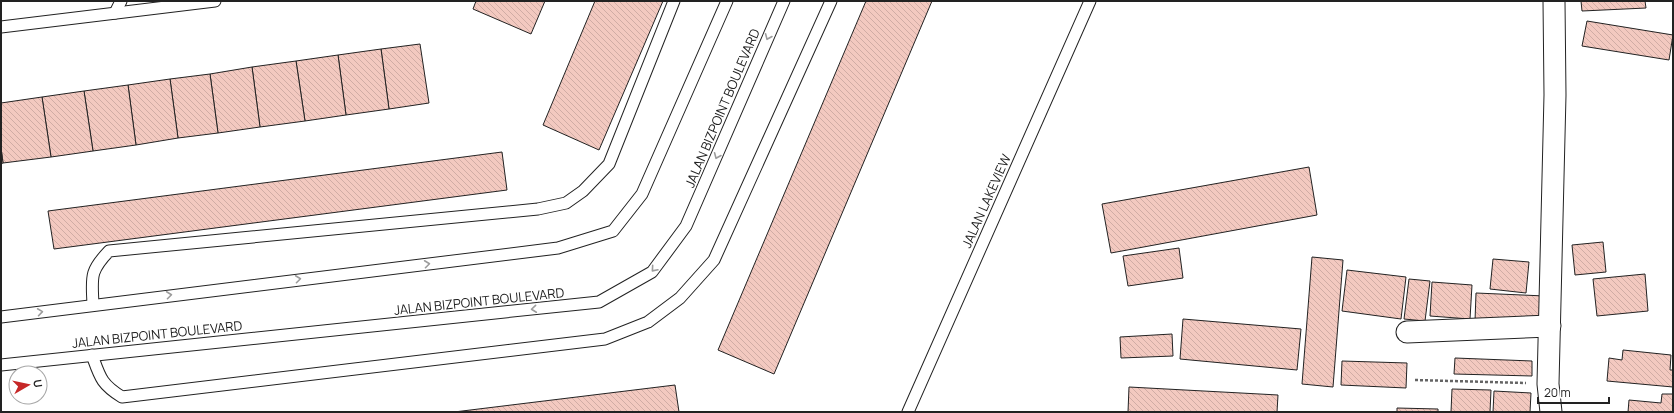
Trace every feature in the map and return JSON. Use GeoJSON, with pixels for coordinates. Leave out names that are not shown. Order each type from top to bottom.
{"type":"FeatureCollection","features":[{"type":"Feature","properties":{"kind":"street"},"geometry":{"type":"LineString","coordinates":[[1551,412],[1548,384],[1555,95],[1554,1]]}},
{"type":"Feature","properties":{"kind":"street"},"geometry":{"type":"LineString","coordinates":[[1407,332],[1550,326]]}},
{"type":"Feature","properties":{"kind":"lane"},"geometry":{"type":"LineString","coordinates":[[115,13],[121,1]]}},
{"type":"Feature","properties":{"kind":"lane"},"geometry":{"type":"LineString","coordinates":[[1,27],[215,1]]}},
{"type":"Feature","properties":{"kind":"lane"},"geometry":{"type":"LineString","coordinates":[[93,305],[92,278],[97,263],[109,251],[538,209],[566,203],[583,192],[609,164],[674,1]]}},
{"type":"Feature","properties":{"kind":"lane"},"geometry":{"type":"LineString","coordinates":[[1,317],[558,248],[613,231],[642,194],[726,1]]}},
{"type":"Feature","properties":{"kind":"lane","name":"JALAN BIZPOINT BOULEVARD"},"geometry":{"type":"LineString","coordinates":[[1,365],[599,302],[652,272],[686,226],[784,1]]}},
{"type":"Feature","properties":{"kind":"lane"},"geometry":{"type":"LineString","coordinates":[[92,355],[101,380],[122,397],[605,339],[648,322],[680,298],[714,260],[831,1]]}},
{"type":"Feature","properties":{"kind":"lane","name":"JALAN LAKEVIEW"},"geometry":{"type":"LineString","coordinates":[[908,412],[1090,1]]}},
{"type":"Feature","properties":{"kind":"path"},"geometry":{"type":"LineString","coordinates":[[1416,380],[1548,384]]}},
{"type":"Feature","properties":{"kind":"building"},"geometry":{"type":"Polygon","coordinates":[[[476,1],[545,1],[531,34],[473,9],[476,1]]]}},
{"type":"Feature","properties":{"kind":"building"},"geometry":{"type":"Polygon","coordinates":[[[595,1],[663,1],[599,150],[543,125],[595,1]]]}},
{"type":"Feature","properties":{"kind":"building"},"geometry":{"type":"Polygon","coordinates":[[[866,1],[932,1],[774,374],[718,350],[866,1]]]}},
{"type":"Feature","properties":{"kind":"building"},"geometry":{"type":"Polygon","coordinates":[[[1581,1],[1645,1],[1646,8],[1582,11],[1581,1]]]}},
{"type":"Feature","properties":{"kind":"building"},"geometry":{"type":"Polygon","coordinates":[[[1587,21],[1673,35],[1669,60],[1582,46],[1587,21]]]}},
{"type":"Feature","properties":{"kind":"building"},"geometry":{"type":"Polygon","coordinates":[[[420,44],[429,103],[389,109],[381,49],[420,44]]]}},
{"type":"Feature","properties":{"kind":"building"},"geometry":{"type":"Polygon","coordinates":[[[381,49],[389,109],[346,115],[338,55],[381,49]]]}},
{"type":"Feature","properties":{"kind":"building"},"geometry":{"type":"Polygon","coordinates":[[[338,55],[346,115],[305,121],[296,61],[338,55]]]}},
{"type":"Feature","properties":{"kind":"building"},"geometry":{"type":"Polygon","coordinates":[[[296,61],[305,121],[260,127],[252,67],[296,61]]]}},
{"type":"Feature","properties":{"kind":"building"},"geometry":{"type":"Polygon","coordinates":[[[252,67],[260,127],[218,133],[210,74],[252,67]]]}},
{"type":"Feature","properties":{"kind":"building"},"geometry":{"type":"Polygon","coordinates":[[[210,74],[218,133],[178,138],[170,79],[210,74]]]}},
{"type":"Feature","properties":{"kind":"building"},"geometry":{"type":"Polygon","coordinates":[[[170,79],[178,138],[136,145],[128,85],[170,79]]]}},
{"type":"Feature","properties":{"kind":"building"},"geometry":{"type":"Polygon","coordinates":[[[128,85],[136,145],[93,151],[84,91],[128,85]]]}},
{"type":"Feature","properties":{"kind":"building"},"geometry":{"type":"Polygon","coordinates":[[[84,91],[93,151],[51,157],[42,97],[84,91]]]}},
{"type":"Feature","properties":{"kind":"building"},"geometry":{"type":"Polygon","coordinates":[[[42,97],[51,157],[3,163],[1,148],[1,103],[42,97]]]}},
{"type":"Feature","properties":{"kind":"building"},"geometry":{"type":"Polygon","coordinates":[[[1,148],[3,163],[1,164],[1,148]]]}},
{"type":"Feature","properties":{"kind":"building"},"geometry":{"type":"Polygon","coordinates":[[[502,152],[507,190],[54,249],[48,211],[502,152]]]}},
{"type":"Feature","properties":{"kind":"building"},"geometry":{"type":"Polygon","coordinates":[[[1309,167],[1317,215],[1111,253],[1102,204],[1309,167]]]}},
{"type":"Feature","properties":{"kind":"building"},"geometry":{"type":"Polygon","coordinates":[[[1603,242],[1606,272],[1575,275],[1572,245],[1603,242]]]}},
{"type":"Feature","properties":{"kind":"building"},"geometry":{"type":"Polygon","coordinates":[[[1179,248],[1183,278],[1128,286],[1123,256],[1179,248]]]}},
{"type":"Feature","properties":{"kind":"building"},"geometry":{"type":"Polygon","coordinates":[[[1312,257],[1343,260],[1333,387],[1302,384],[1312,257]]]}},
{"type":"Feature","properties":{"kind":"building"},"geometry":{"type":"Polygon","coordinates":[[[1493,259],[1529,262],[1526,293],[1490,289],[1493,259]]]}},
{"type":"Feature","properties":{"kind":"building"},"geometry":{"type":"Polygon","coordinates":[[[1347,270],[1406,277],[1401,319],[1342,311],[1347,270]]]}},
{"type":"Feature","properties":{"kind":"building"},"geometry":{"type":"Polygon","coordinates":[[[1645,274],[1648,311],[1597,316],[1593,279],[1645,274]]]}},
{"type":"Feature","properties":{"kind":"building"},"geometry":{"type":"Polygon","coordinates":[[[1409,279],[1430,281],[1425,321],[1404,319],[1409,279]]]}},
{"type":"Feature","properties":{"kind":"building"},"geometry":{"type":"Polygon","coordinates":[[[1432,282],[1472,285],[1470,319],[1430,316],[1432,282]]]}},
{"type":"Feature","properties":{"kind":"building"},"geometry":{"type":"Polygon","coordinates":[[[1476,293],[1545,296],[1544,323],[1475,321],[1476,293]]]}},
{"type":"Feature","properties":{"kind":"building"},"geometry":{"type":"Polygon","coordinates":[[[1183,319],[1301,329],[1297,370],[1180,359],[1183,319]]]}},
{"type":"Feature","properties":{"kind":"building"},"geometry":{"type":"Polygon","coordinates":[[[1172,334],[1173,356],[1121,358],[1120,337],[1172,334]]]}},
{"type":"Feature","properties":{"kind":"building"},"geometry":{"type":"Polygon","coordinates":[[[1623,350],[1671,355],[1670,370],[1673,370],[1673,387],[1607,381],[1609,358],[1622,360],[1623,350]]]}},
{"type":"Feature","properties":{"kind":"building"},"geometry":{"type":"Polygon","coordinates":[[[1455,358],[1532,361],[1532,376],[1454,374],[1455,358]]]}},
{"type":"Feature","properties":{"kind":"building"},"geometry":{"type":"Polygon","coordinates":[[[1342,361],[1407,363],[1406,388],[1341,385],[1342,361]]]}},
{"type":"Feature","properties":{"kind":"building"},"geometry":{"type":"Polygon","coordinates":[[[675,385],[679,412],[454,412],[675,385]]]}},
{"type":"Feature","properties":{"kind":"building"},"geometry":{"type":"Polygon","coordinates":[[[1129,387],[1278,395],[1277,412],[1128,412],[1129,387]]]}},
{"type":"Feature","properties":{"kind":"building"},"geometry":{"type":"Polygon","coordinates":[[[1452,389],[1491,390],[1490,412],[1451,412],[1452,389]]]}},
{"type":"Feature","properties":{"kind":"building"},"geometry":{"type":"Polygon","coordinates":[[[1494,391],[1531,393],[1530,412],[1493,412],[1494,391]]]}},
{"type":"Feature","properties":{"kind":"building"},"geometry":{"type":"Polygon","coordinates":[[[1662,394],[1673,394],[1673,412],[1628,412],[1629,400],[1661,403],[1662,394]]]}},
{"type":"Feature","properties":{"kind":"building"},"geometry":{"type":"Polygon","coordinates":[[[1397,408],[1438,409],[1438,412],[1397,412],[1397,408]]]}}]}
